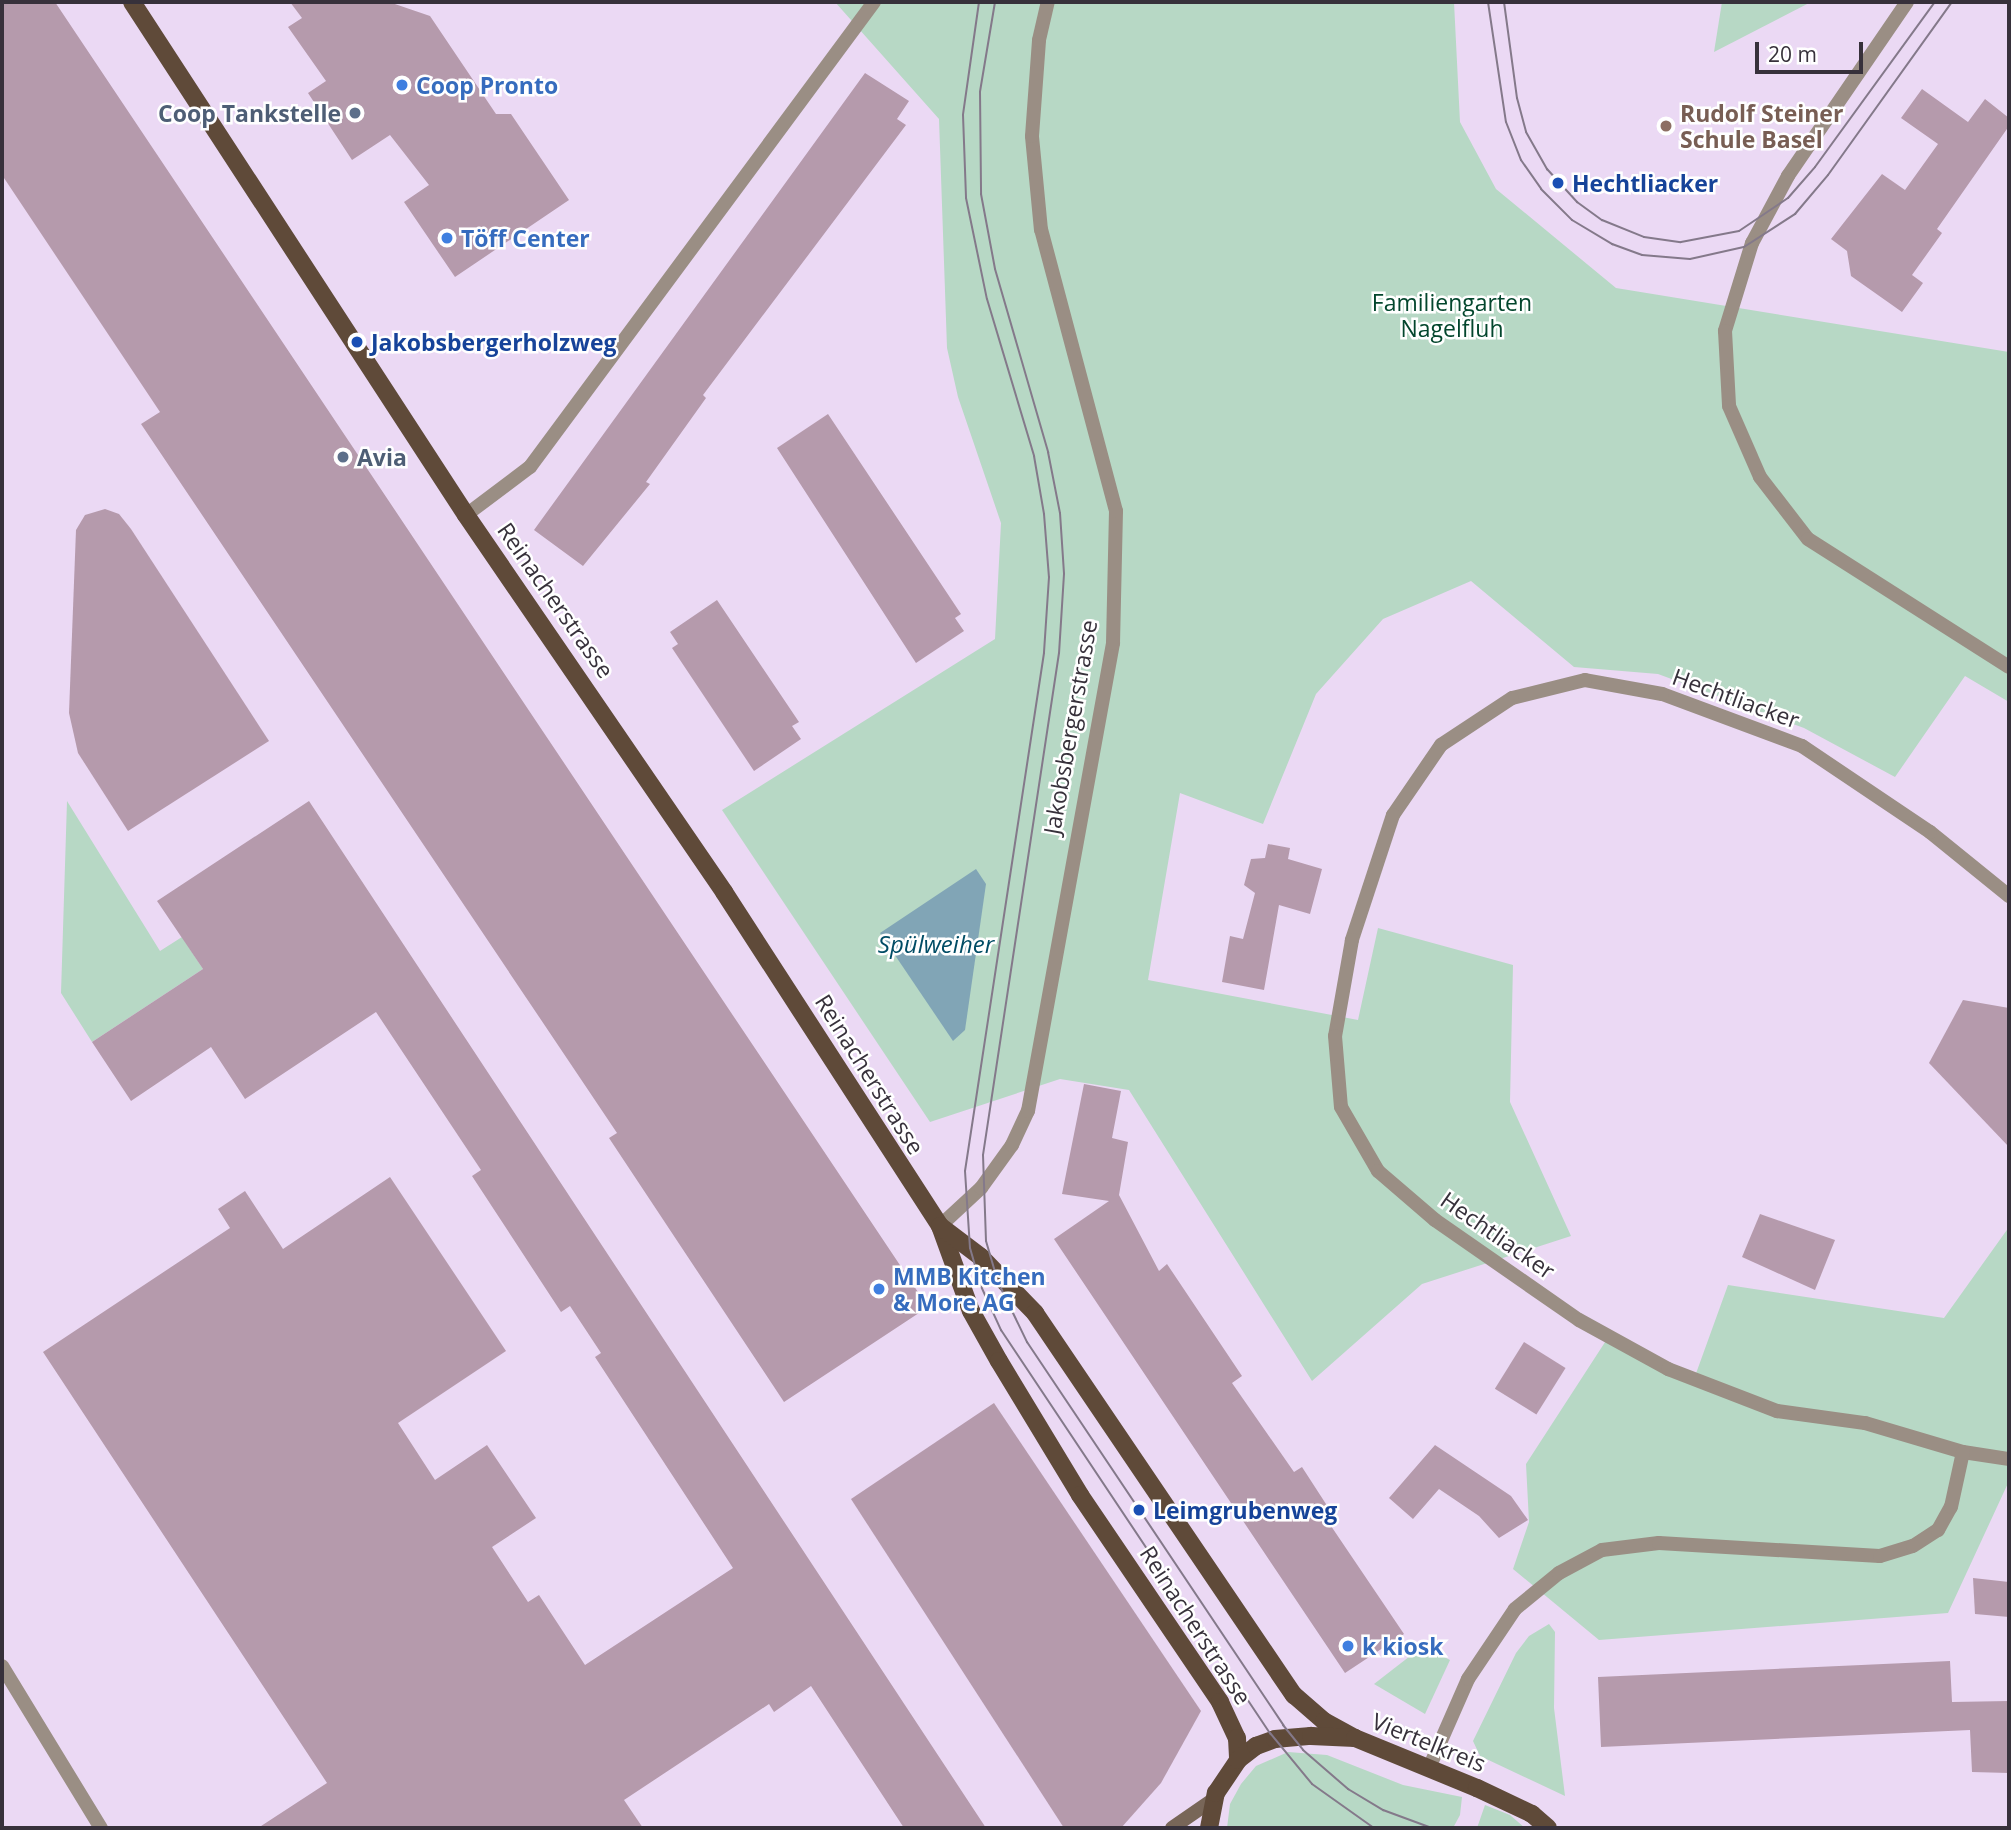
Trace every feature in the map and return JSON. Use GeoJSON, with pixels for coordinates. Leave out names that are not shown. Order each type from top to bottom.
{"type":"FeatureCollection","features":[{"type":"Feature","properties":{"kind":"main road","name":"Reinacherstrasse"},"geometry":{"type":"LineString","coordinates":[[132,2],[466,515],[717,882],[940,1226],[971,1311],[999,1362],[1080,1495],[1220,1702],[1237,1738],[1238,1760]]}},
{"type":"Feature","properties":{"kind":"main road","name":"Reinacherstrasse"},"geometry":{"type":"LineString","coordinates":[[940,1226],[981,1257],[1035,1312],[1294,1695],[1324,1721],[1355,1738]]}},
{"type":"Feature","properties":{"kind":"main road","name":"Viertelkreis"},"geometry":{"type":"LineString","coordinates":[[1209,1828],[1214,1798],[1238,1760],[1256,1746],[1283,1737],[1355,1738],[1532,1814],[1548,1828]]}},
{"type":"Feature","properties":{"kind":"main road"},"geometry":{"type":"LineString","coordinates":[[1172,1828],[1214,1798]]}},
{"type":"Feature","properties":{"kind":"street"},"geometry":{"type":"LineString","coordinates":[[466,515],[530,467],[874,2]]}},
{"type":"Feature","properties":{"kind":"street","name":"Jakobsbergerstrasse"},"geometry":{"type":"LineString","coordinates":[[940,1226],[981,1188],[1012,1145],[1028,1111],[1113,643],[1116,511],[1041,230],[1032,136],[1039,40],[1048,2]]}},
{"type":"Feature","properties":{"kind":"street"},"geometry":{"type":"LineString","coordinates":[[1908,2],[1788,176],[1759,227],[1735,287],[1725,331],[1730,406],[1760,477],[1808,539],[2009,667]]}},
{"type":"Feature","properties":{"kind":"street","name":"Hechtliacker"},"geometry":{"type":"LineString","coordinates":[[2009,896],[1930,832],[1802,746],[1662,694],[1585,680],[1512,698],[1441,745],[1393,815],[1352,940],[1335,1036],[1341,1107],[1378,1171],[1435,1220],[1579,1320],[1668,1369],[1777,1411],[1865,1423],[1963,1452],[2009,1459]]}},
{"type":"Feature","properties":{"kind":"street"},"geometry":{"type":"LineString","coordinates":[[1429,1768],[1468,1679],[1516,1609],[1559,1573],[1602,1550],[1659,1543],[1880,1556],[1913,1546],[1938,1530],[1951,1507],[1963,1452]]}},
{"type":"Feature","properties":{"kind":"street"},"geometry":{"type":"LineString","coordinates":[[2,1666],[101,1828]]}},
{"type":"Feature","properties":{"kind":"green space","name":"Familiengarten Nagelfluh"},"geometry":{"type":"Polygon","coordinates":[[[835,2],[1454,2],[1460,122],[1496,189],[1616,288],[2009,352],[2009,702],[1965,676],[1895,777],[1804,728],[1658,674],[1574,667],[1471,581],[1383,619],[1316,694],[1263,824],[1180,793],[1148,980],[1358,1020],[1378,928],[1513,965],[1510,1102],[1571,1236],[1422,1284],[1312,1381],[1129,1090],[1060,1079],[930,1122],[722,810],[995,639],[1001,523],[958,397],[947,348],[939,119],[835,2]]]}},
{"type":"Feature","properties":{"kind":"green space"},"geometry":{"type":"Polygon","coordinates":[[[1722,2],[1811,2],[1714,52],[1722,2]]]}},
{"type":"Feature","properties":{"kind":"green space"},"geometry":{"type":"Polygon","coordinates":[[[67,801],[160,951],[182,937],[203,969],[92,1042],[61,993],[67,801]]]}},
{"type":"Feature","properties":{"kind":"green space"},"geometry":{"type":"Polygon","coordinates":[[[2009,1227],[2009,1481],[1948,1613],[1599,1640],[1513,1569],[1529,1522],[1526,1464],[1609,1336],[1694,1379],[1728,1285],[1944,1318],[2009,1227]]]}},
{"type":"Feature","properties":{"kind":"green space"},"geometry":{"type":"Polygon","coordinates":[[[1549,1624],[1555,1632],[1554,1708],[1565,1796],[1480,1756],[1473,1741],[1516,1653],[1529,1636],[1549,1624]]]}},
{"type":"Feature","properties":{"kind":"green space"},"geometry":{"type":"Polygon","coordinates":[[[1423,1646],[1450,1660],[1425,1714],[1374,1684],[1423,1646]]]}},
{"type":"Feature","properties":{"kind":"green space"},"geometry":{"type":"Polygon","coordinates":[[[1288,1752],[1327,1755],[1403,1785],[1462,1797],[1460,1815],[1453,1828],[1227,1828],[1230,1804],[1241,1784],[1256,1766],[1288,1752]]]}},
{"type":"Feature","properties":{"kind":"green space"},"geometry":{"type":"Polygon","coordinates":[[[1485,1805],[1510,1815],[1525,1828],[1477,1828],[1485,1805]]]}},
{"type":"Feature","properties":{"kind":"water","name":"Spülweiher"},"geometry":{"type":"Polygon","coordinates":[[[976,869],[986,884],[965,1030],[953,1041],[880,933],[976,869]]]}},
{"type":"Feature","properties":{"kind":"building"},"geometry":{"type":"Polygon","coordinates":[[[2,2],[55,2],[928,1307],[784,1402],[609,1138],[617,1133],[141,424],[160,412],[2,175],[2,2]]]}},
{"type":"Feature","properties":{"kind":"building"},"geometry":{"type":"Polygon","coordinates":[[[290,2],[389,2],[430,16],[496,114],[511,114],[569,200],[455,277],[404,202],[429,185],[390,135],[352,160],[308,93],[326,81],[288,27],[302,18],[290,2]]]}},
{"type":"Feature","properties":{"kind":"building"},"geometry":{"type":"Polygon","coordinates":[[[865,73],[909,101],[897,119],[906,125],[703,395],[706,398],[646,482],[650,484],[583,566],[534,530],[865,73]]]}},
{"type":"Feature","properties":{"kind":"building"},"geometry":{"type":"Polygon","coordinates":[[[1922,89],[1968,122],[1985,99],[2009,118],[2009,126],[1937,229],[1942,233],[1912,275],[1923,283],[1902,312],[1851,276],[1847,251],[1831,239],[1882,174],[1905,190],[1938,144],[1901,118],[1922,89]]]}},
{"type":"Feature","properties":{"kind":"building"},"geometry":{"type":"Polygon","coordinates":[[[828,414],[961,614],[955,618],[964,631],[916,663],[777,448],[828,414]]]}},
{"type":"Feature","properties":{"kind":"building"},"geometry":{"type":"Polygon","coordinates":[[[105,509],[119,514],[131,529],[269,741],[128,831],[78,753],[69,713],[76,530],[85,515],[105,509]]]}},
{"type":"Feature","properties":{"kind":"building"},"geometry":{"type":"Polygon","coordinates":[[[717,600],[799,722],[792,726],[801,739],[754,771],[672,648],[678,644],[670,632],[717,600]]]}},
{"type":"Feature","properties":{"kind":"building"},"geometry":{"type":"Polygon","coordinates":[[[309,801],[986,1828],[904,1828],[811,1686],[774,1712],[769,1704],[624,1800],[643,1828],[258,1828],[327,1783],[43,1352],[230,1228],[218,1209],[245,1191],[283,1249],[390,1177],[506,1351],[398,1423],[435,1480],[487,1445],[536,1518],[492,1547],[528,1602],[539,1595],[585,1665],[733,1568],[595,1357],[601,1353],[570,1306],[561,1312],[472,1176],[481,1170],[376,1012],[245,1099],[211,1047],[131,1101],[92,1042],[203,969],[157,901],[309,801]]]}},
{"type":"Feature","properties":{"kind":"building"},"geometry":{"type":"Polygon","coordinates":[[[1268,844],[1290,848],[1288,859],[1322,869],[1310,914],[1279,905],[1264,990],[1222,982],[1230,936],[1243,939],[1255,893],[1244,885],[1251,859],[1265,858],[1268,844]]]}},
{"type":"Feature","properties":{"kind":"building"},"geometry":{"type":"Polygon","coordinates":[[[1963,1000],[2009,1008],[2009,1147],[1929,1063],[1963,1000]]]}},
{"type":"Feature","properties":{"kind":"building"},"geometry":{"type":"Polygon","coordinates":[[[1084,1084],[1121,1091],[1112,1138],[1128,1142],[1119,1195],[1159,1271],[1167,1264],[1242,1376],[1232,1383],[1294,1472],[1302,1467],[1337,1521],[1331,1526],[1404,1634],[1345,1673],[1054,1239],[1109,1201],[1062,1194],[1084,1084]]]}},
{"type":"Feature","properties":{"kind":"building"},"geometry":{"type":"Polygon","coordinates":[[[1760,1214],[1835,1240],[1815,1290],[1742,1257],[1760,1214]]]}},
{"type":"Feature","properties":{"kind":"building"},"geometry":{"type":"Polygon","coordinates":[[[1524,1342],[1566,1368],[1536,1415],[1495,1389],[1524,1342]]]}},
{"type":"Feature","properties":{"kind":"building"},"geometry":{"type":"Polygon","coordinates":[[[994,1403],[1201,1711],[1161,1783],[1121,1828],[1064,1828],[851,1499],[994,1403]]]}},
{"type":"Feature","properties":{"kind":"building"},"geometry":{"type":"Polygon","coordinates":[[[1435,1445],[1511,1496],[1528,1520],[1499,1538],[1479,1516],[1439,1489],[1413,1519],[1389,1498],[1435,1445]]]}},
{"type":"Feature","properties":{"kind":"building"},"geometry":{"type":"Polygon","coordinates":[[[1973,1578],[2009,1582],[2009,1617],[1975,1614],[1973,1578]]]}},
{"type":"Feature","properties":{"kind":"building"},"geometry":{"type":"Polygon","coordinates":[[[1950,1661],[1952,1702],[2009,1701],[2009,1773],[1972,1772],[1970,1730],[1601,1747],[1598,1677],[1950,1661]]]}},
{"type":"Feature","properties":{"kind":"tram line"},"geometry":{"type":"LineString","coordinates":[[979,2],[963,115],[966,198],[987,299],[1034,456],[1044,514],[1049,577],[1044,653],[965,1171],[970,1248],[980,1284],[1001,1330],[1270,1733],[1312,1784],[1374,1828]]}},
{"type":"Feature","properties":{"kind":"tram line"},"geometry":{"type":"LineString","coordinates":[[995,2],[980,92],[981,194],[995,269],[1048,452],[1060,513],[1064,574],[1059,653],[983,1155],[986,1241],[998,1282],[1027,1342],[1283,1725],[1303,1750],[1348,1789],[1383,1810],[1432,1828]]}},
{"type":"Feature","properties":{"kind":"tram line"},"geometry":{"type":"LineString","coordinates":[[1488,2],[1506,122],[1521,160],[1541,189],[1572,220],[1612,244],[1642,255],[1690,259],[1744,247],[1795,214],[1828,175],[1952,2]]}},
{"type":"Feature","properties":{"kind":"tram line"},"geometry":{"type":"LineString","coordinates":[[1504,2],[1517,98],[1526,132],[1547,169],[1577,202],[1602,220],[1644,237],[1681,242],[1739,231],[1788,198],[1815,167],[1935,2]]}},
{"type":"Feature","properties":{"kind":"place","name":"Coop Pronto"},"geometry":{"type":"Point","coordinates":[402,85]}},
{"type":"Feature","properties":{"kind":"place","name":"Coop Tankstelle"},"geometry":{"type":"Point","coordinates":[355,113]}},
{"type":"Feature","properties":{"kind":"place","name":"Rudolf Steiner Schule Basel"},"geometry":{"type":"Point","coordinates":[1666,126]}},
{"type":"Feature","properties":{"kind":"place","name":"Hechtliacker"},"geometry":{"type":"Point","coordinates":[1558,183]}},
{"type":"Feature","properties":{"kind":"place","name":"Töff Center"},"geometry":{"type":"Point","coordinates":[447,238]}},
{"type":"Feature","properties":{"kind":"place","name":"Jakobsbergerholzweg"},"geometry":{"type":"Point","coordinates":[357,342]}},
{"type":"Feature","properties":{"kind":"place","name":"Avia"},"geometry":{"type":"Point","coordinates":[343,457]}},
{"type":"Feature","properties":{"kind":"place","name":"MMB Kitchen & More AG"},"geometry":{"type":"Point","coordinates":[879,1289]}},
{"type":"Feature","properties":{"kind":"place","name":"Leimgrubenweg"},"geometry":{"type":"Point","coordinates":[1139,1510]}},
{"type":"Feature","properties":{"kind":"place","name":"k kiosk"},"geometry":{"type":"Point","coordinates":[1348,1646]}}]}
